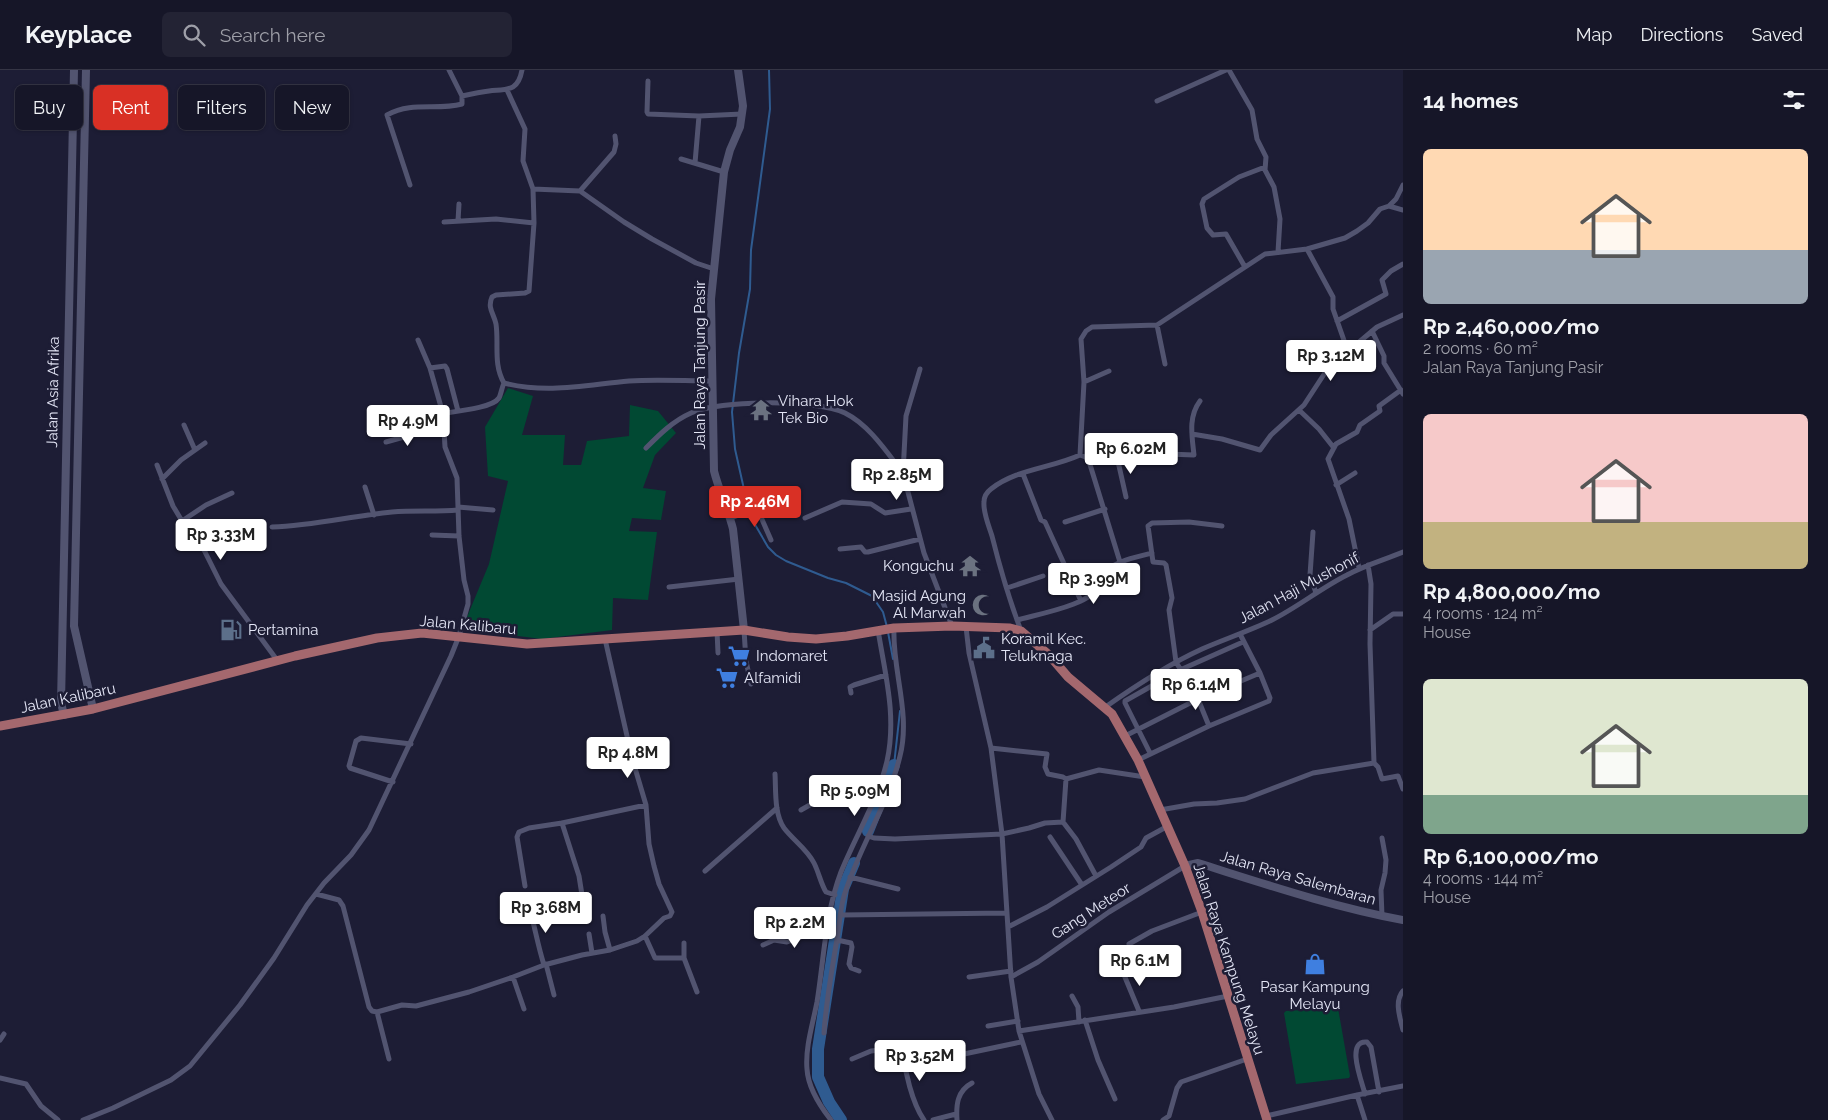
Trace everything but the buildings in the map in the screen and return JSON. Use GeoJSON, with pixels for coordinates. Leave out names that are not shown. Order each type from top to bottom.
{"type":"FeatureCollection","features":[{"type":"Feature","properties":{"kind":"main road"},"geometry":{"type":"LineString","coordinates":[[886,628],[952,626],[1010,628],[1021,631]]}},
{"type":"Feature","properties":{"kind":"main road","name":"Jalan Kalibaru"},"geometry":{"type":"LineString","coordinates":[[0,726],[64,715],[277,660],[377,638],[422,633],[527,644],[744,630],[788,638],[816,639],[847,636],[886,628]]}},
{"type":"Feature","properties":{"kind":"main road","name":"Jalan Raya Kampung Melayu"},"geometry":{"type":"LineString","coordinates":[[1021,631],[1049,655],[1068,677],[1112,714],[1138,760],[1185,866],[1202,912],[1266,1118]]}},
{"type":"Feature","properties":{"kind":"street","name":"Jalan Asia Afrika"},"geometry":{"type":"LineString","coordinates":[[64,715],[61,693],[74,70]]}},
{"type":"Feature","properties":{"kind":"street","name":"Jalan Asia Afrika"},"geometry":{"type":"LineString","coordinates":[[86,70],[74,626],[93,708]]}},
{"type":"Feature","properties":{"kind":"street"},"geometry":{"type":"LineString","coordinates":[[410,185],[387,115],[416,106],[453,107],[462,104],[462,96],[448,70]]}},
{"type":"Feature","properties":{"kind":"street"},"geometry":{"type":"LineString","coordinates":[[462,96],[487,91],[507,90],[517,84],[522,70]]}},
{"type":"Feature","properties":{"kind":"street","name":"Jalan Raya Tanjung Pasir"},"geometry":{"type":"LineString","coordinates":[[738,70],[743,106],[740,127],[730,150],[724,172],[711,299],[715,406],[714,471],[718,488],[734,529],[744,630]]}},
{"type":"Feature","properties":{"kind":"street"},"geometry":{"type":"LineString","coordinates":[[1157,101],[1228,70],[1252,110],[1257,139],[1266,157],[1266,172],[1274,187],[1280,219],[1278,252]]}},
{"type":"Feature","properties":{"kind":"street"},"geometry":{"type":"LineString","coordinates":[[648,81],[648,114],[700,116],[742,114]]}},
{"type":"Feature","properties":{"kind":"street"},"geometry":{"type":"LineString","coordinates":[[386,442],[404,437],[402,426],[405,422],[458,411],[496,400],[504,383],[498,369],[496,323],[490,308],[490,301],[496,295],[525,293],[529,290],[534,223],[533,189],[523,161],[525,130],[507,90]]}},
{"type":"Feature","properties":{"kind":"street"},"geometry":{"type":"LineString","coordinates":[[695,163],[700,116]]}},
{"type":"Feature","properties":{"kind":"street"},"geometry":{"type":"LineString","coordinates":[[580,191],[614,152],[615,136]]}},
{"type":"Feature","properties":{"kind":"street"},"geometry":{"type":"LineString","coordinates":[[682,159],[724,172]]}},
{"type":"Feature","properties":{"kind":"street"},"geometry":{"type":"LineString","coordinates":[[1245,267],[1226,234],[1213,235],[1206,228],[1202,204],[1204,199],[1240,178],[1265,167]]}},
{"type":"Feature","properties":{"kind":"street"},"geometry":{"type":"LineString","coordinates":[[1080,456],[1084,382],[1082,339],[1086,331],[1092,328],[1157,325],[1265,254],[1307,249],[1344,238],[1364,226],[1380,209],[1389,206],[1396,199],[1403,185]]}},
{"type":"Feature","properties":{"kind":"street"},"geometry":{"type":"LineString","coordinates":[[533,189],[580,191],[652,240],[696,263],[714,269]]}},
{"type":"Feature","properties":{"kind":"street"},"geometry":{"type":"LineString","coordinates":[[458,204],[458,221]]}},
{"type":"Feature","properties":{"kind":"street"},"geometry":{"type":"LineString","coordinates":[[1389,206],[1403,210]]}},
{"type":"Feature","properties":{"kind":"street"},"geometry":{"type":"LineString","coordinates":[[444,222],[496,219],[534,223]]}},
{"type":"Feature","properties":{"kind":"street"},"geometry":{"type":"LineString","coordinates":[[1307,249],[1333,297],[1333,309],[1347,349]]}},
{"type":"Feature","properties":{"kind":"street"},"geometry":{"type":"LineString","coordinates":[[1338,321],[1386,294],[1382,280],[1403,264]]}},
{"type":"Feature","properties":{"kind":"street"},"geometry":{"type":"LineString","coordinates":[[1192,434],[1222,439],[1260,450],[1271,435],[1299,410],[1340,353],[1372,331],[1403,315]]}},
{"type":"Feature","properties":{"kind":"street"},"geometry":{"type":"LineString","coordinates":[[1157,325],[1165,364]]}},
{"type":"Feature","properties":{"kind":"street"},"geometry":{"type":"LineString","coordinates":[[1359,568],[1349,519],[1328,459],[1339,441],[1357,432],[1360,426],[1380,411],[1379,406],[1402,392],[1384,364],[1384,356],[1372,331]]}},
{"type":"Feature","properties":{"kind":"street"},"geometry":{"type":"LineString","coordinates":[[83,1120],[171,1080],[190,1066],[240,1005],[274,958],[306,905],[351,855],[365,836],[411,744],[459,636],[468,596],[464,580],[459,536],[457,478],[444,447],[443,414],[430,368],[418,340]]}},
{"type":"Feature","properties":{"kind":"street"},"geometry":{"type":"LineString","coordinates":[[430,368],[446,367],[458,411]]}},
{"type":"Feature","properties":{"kind":"street"},"geometry":{"type":"LineString","coordinates":[[920,369],[906,416],[903,473],[924,553],[952,626]]}},
{"type":"Feature","properties":{"kind":"street"},"geometry":{"type":"LineString","coordinates":[[1084,382],[1109,371]]}},
{"type":"Feature","properties":{"kind":"street"},"geometry":{"type":"LineString","coordinates":[[504,383],[537,389],[591,387],[630,381],[713,381]]}},
{"type":"Feature","properties":{"kind":"street"},"geometry":{"type":"LineString","coordinates":[[1021,631],[1006,588],[987,517],[984,501],[992,488],[1024,474],[1080,456],[1088,458],[1117,457],[1145,453],[1194,455],[1191,424],[1200,401]]}},
{"type":"Feature","properties":{"kind":"street"},"geometry":{"type":"LineString","coordinates":[[646,448],[663,431],[690,413],[715,406],[767,402],[825,406],[843,412],[853,418],[872,435],[903,473]]}},
{"type":"Feature","properties":{"kind":"street"},"geometry":{"type":"LineString","coordinates":[[1299,410],[1319,429],[1334,448]]}},
{"type":"Feature","properties":{"kind":"street"},"geometry":{"type":"LineString","coordinates":[[184,425],[194,450]]}},
{"type":"Feature","properties":{"kind":"street"},"geometry":{"type":"LineString","coordinates":[[162,479],[181,460],[205,443]]}},
{"type":"Feature","properties":{"kind":"street"},"geometry":{"type":"LineString","coordinates":[[1117,457],[1126,497]]}},
{"type":"Feature","properties":{"kind":"street"},"geometry":{"type":"LineString","coordinates":[[1088,458],[1120,562]]}},
{"type":"Feature","properties":{"kind":"street"},"geometry":{"type":"LineString","coordinates":[[157,465],[173,506],[182,521],[204,550],[221,584],[277,660]]}},
{"type":"Feature","properties":{"kind":"street"},"geometry":{"type":"LineString","coordinates":[[1336,485],[1355,472]]}},
{"type":"Feature","properties":{"kind":"street"},"geometry":{"type":"LineString","coordinates":[[1024,474],[1041,520],[1045,522],[1081,601]]}},
{"type":"Feature","properties":{"kind":"street"},"geometry":{"type":"LineString","coordinates":[[365,487],[374,515]]}},
{"type":"Feature","properties":{"kind":"street"},"geometry":{"type":"LineString","coordinates":[[182,521],[232,493]]}},
{"type":"Feature","properties":{"kind":"street"},"geometry":{"type":"LineString","coordinates":[[731,518],[755,509],[778,497]]}},
{"type":"Feature","properties":{"kind":"street"},"geometry":{"type":"LineString","coordinates":[[805,518],[842,502],[871,504],[885,513],[911,509]]}},
{"type":"Feature","properties":{"kind":"street"},"geometry":{"type":"LineString","coordinates":[[272,527],[299,526],[394,512],[440,512],[458,508],[493,510]]}},
{"type":"Feature","properties":{"kind":"street"},"geometry":{"type":"LineString","coordinates":[[755,509],[772,540]]}},
{"type":"Feature","properties":{"kind":"street"},"geometry":{"type":"LineString","coordinates":[[1065,522],[1105,509]]}},
{"type":"Feature","properties":{"kind":"street"},"geometry":{"type":"LineString","coordinates":[[1209,726],[1198,699],[1176,662],[1169,610],[1172,598],[1166,565],[1164,563],[1154,563],[1148,526],[1152,523],[1189,522],[1222,526]]}},
{"type":"Feature","properties":{"kind":"street"},"geometry":{"type":"LineString","coordinates":[[1313,532],[1310,575],[1316,593]]}},
{"type":"Feature","properties":{"kind":"street"},"geometry":{"type":"LineString","coordinates":[[432,536],[459,536]]}},
{"type":"Feature","properties":{"kind":"street"},"geometry":{"type":"LineString","coordinates":[[204,550],[239,538],[245,544],[256,540]]}},
{"type":"Feature","properties":{"kind":"street"},"geometry":{"type":"LineString","coordinates":[[840,549],[857,546],[868,552],[920,539]]}},
{"type":"Feature","properties":{"kind":"street","name":"Jalan Haji Mushonif"},"geometry":{"type":"LineString","coordinates":[[1104,708],[1138,683],[1176,662],[1201,649],[1272,620],[1359,568],[1403,552]]}},
{"type":"Feature","properties":{"kind":"street"},"geometry":{"type":"LineString","coordinates":[[1017,620],[1081,601],[1097,590],[1102,583],[1104,572],[1120,562],[1152,553]]}},
{"type":"Feature","properties":{"kind":"street"},"geometry":{"type":"LineString","coordinates":[[1368,565],[1371,584],[1370,630],[1374,763],[1378,767],[1382,779],[1398,776],[1403,789]]}},
{"type":"Feature","properties":{"kind":"street"},"geometry":{"type":"LineString","coordinates":[[1006,588],[1043,576]]}},
{"type":"Feature","properties":{"kind":"street"},"geometry":{"type":"LineString","coordinates":[[669,588],[739,579]]}},
{"type":"Feature","properties":{"kind":"street"},"geometry":{"type":"LineString","coordinates":[[1370,630],[1393,614],[1403,614]]}},
{"type":"Feature","properties":{"kind":"street"},"geometry":{"type":"LineString","coordinates":[[966,627],[969,653],[991,748],[1002,834],[1011,974],[1018,1031],[1039,1094],[1052,1120]]}},
{"type":"Feature","properties":{"kind":"street"},"geometry":{"type":"LineString","coordinates":[[831,1120],[819,1102],[807,1070],[807,1059],[818,996],[825,936],[840,874],[877,793],[890,744],[891,709],[886,675],[886,628]]}},
{"type":"Feature","properties":{"kind":"street"},"geometry":{"type":"LineString","coordinates":[[824,1033],[825,1011],[844,893],[887,797],[902,745],[903,712],[893,647],[886,628]]}},
{"type":"Feature","properties":{"kind":"street"},"geometry":{"type":"LineString","coordinates":[[744,630],[746,661],[751,684]]}},
{"type":"Feature","properties":{"kind":"street"},"geometry":{"type":"LineString","coordinates":[[717,631],[718,653]]}},
{"type":"Feature","properties":{"kind":"street"},"geometry":{"type":"LineString","coordinates":[[1138,760],[1209,726],[1269,702],[1270,698],[1260,673],[1240,634]]}},
{"type":"Feature","properties":{"kind":"street"},"geometry":{"type":"LineString","coordinates":[[316,894],[339,900],[343,906],[369,1006],[372,1011],[377,1012],[402,1005],[416,1006],[469,992],[545,964],[610,950],[637,941],[664,918],[670,916],[672,912],[659,884],[654,866],[649,844],[646,805],[632,758],[605,639]]}},
{"type":"Feature","properties":{"kind":"street"},"geometry":{"type":"LineString","coordinates":[[1150,753],[1125,703],[1126,701],[1180,670],[1243,642]]}},
{"type":"Feature","properties":{"kind":"street"},"geometry":{"type":"LineString","coordinates":[[1125,736],[1198,699],[1260,673]]}},
{"type":"Feature","properties":{"kind":"street"},"geometry":{"type":"LineString","coordinates":[[851,693],[850,687],[854,684],[886,675]]}},
{"type":"Feature","properties":{"kind":"street"},"geometry":{"type":"LineString","coordinates":[[393,782],[350,768],[356,741],[361,738],[411,744]]}},
{"type":"Feature","properties":{"kind":"street"},"geometry":{"type":"LineString","coordinates":[[991,748],[1047,754],[1045,767],[1048,774],[1066,779],[1099,770],[1146,777]]}},
{"type":"Feature","properties":{"kind":"street"},"geometry":{"type":"LineString","coordinates":[[1160,810],[1194,804],[1245,799],[1313,773],[1374,763]]}},
{"type":"Feature","properties":{"kind":"street"},"geometry":{"type":"LineString","coordinates":[[775,774],[777,808],[782,825],[806,851],[814,863],[824,890],[835,894]]}},
{"type":"Feature","properties":{"kind":"street"},"geometry":{"type":"LineString","coordinates":[[1066,779],[1063,822],[1076,839],[1096,876]]}},
{"type":"Feature","properties":{"kind":"street"},"geometry":{"type":"LineString","coordinates":[[801,810],[843,786],[852,786],[877,793]]}},
{"type":"Feature","properties":{"kind":"street"},"geometry":{"type":"LineString","coordinates":[[525,886],[516,835],[529,828],[646,805]]}},
{"type":"Feature","properties":{"kind":"street"},"geometry":{"type":"LineString","coordinates":[[705,871],[777,808]]}},
{"type":"Feature","properties":{"kind":"street"},"geometry":{"type":"LineString","coordinates":[[868,836],[895,839],[1002,834],[1045,823],[1063,822]]}},
{"type":"Feature","properties":{"kind":"street"},"geometry":{"type":"LineString","coordinates":[[562,823],[579,876],[585,914]]}},
{"type":"Feature","properties":{"kind":"street"},"geometry":{"type":"LineString","coordinates":[[1008,927],[1048,907],[1141,847],[1146,838],[1168,826]]}},
{"type":"Feature","properties":{"kind":"street"},"geometry":{"type":"LineString","coordinates":[[1050,837],[1082,885]]}},
{"type":"Feature","properties":{"kind":"street"},"geometry":{"type":"LineString","coordinates":[[1382,838],[1386,860],[1380,897],[1382,916]]}},
{"type":"Feature","properties":{"kind":"street","name":"Jalan Raya Salembaran"},"geometry":{"type":"LineString","coordinates":[[1185,866],[1198,863],[1289,891],[1403,920]]}},
{"type":"Feature","properties":{"kind":"street","name":"Gang Meteor"},"geometry":{"type":"LineString","coordinates":[[970,978],[1011,974],[1038,962],[1109,912],[1185,866]]}},
{"type":"Feature","properties":{"kind":"street"},"geometry":{"type":"LineString","coordinates":[[850,878],[898,890]]}},
{"type":"Feature","properties":{"kind":"street"},"geometry":{"type":"LineString","coordinates":[[530,910],[538,946],[554,995]]}},
{"type":"Feature","properties":{"kind":"street"},"geometry":{"type":"LineString","coordinates":[[1129,944],[1152,931],[1202,912]]}},
{"type":"Feature","properties":{"kind":"street"},"geometry":{"type":"LineString","coordinates":[[841,915],[1007,913]]}},
{"type":"Feature","properties":{"kind":"street"},"geometry":{"type":"LineString","coordinates":[[603,916],[610,950]]}},
{"type":"Feature","properties":{"kind":"street"},"geometry":{"type":"LineString","coordinates":[[1209,934],[1221,933]]}},
{"type":"Feature","properties":{"kind":"street"},"geometry":{"type":"LineString","coordinates":[[589,934],[592,953]]}},
{"type":"Feature","properties":{"kind":"street"},"geometry":{"type":"LineString","coordinates":[[763,945],[774,940],[787,942],[809,934],[825,936]]}},
{"type":"Feature","properties":{"kind":"street"},"geometry":{"type":"LineString","coordinates":[[645,936],[655,958],[684,958]]}},
{"type":"Feature","properties":{"kind":"street"},"geometry":{"type":"LineString","coordinates":[[837,940],[851,943],[849,964],[851,968],[859,971]]}},
{"type":"Feature","properties":{"kind":"street"},"geometry":{"type":"LineString","coordinates":[[684,943],[684,958],[697,992]]}},
{"type":"Feature","properties":{"kind":"street"},"geometry":{"type":"LineString","coordinates":[[1122,970],[1139,1011]]}},
{"type":"Feature","properties":{"kind":"street"},"geometry":{"type":"LineString","coordinates":[[513,977],[524,1009]]}},
{"type":"Feature","properties":{"kind":"street"},"geometry":{"type":"LineString","coordinates":[[1403,991],[1399,997],[1399,1013],[1403,1030]]}},
{"type":"Feature","properties":{"kind":"street"},"geometry":{"type":"LineString","coordinates":[[1072,996],[1116,1099]]}},
{"type":"Feature","properties":{"kind":"street"},"geometry":{"type":"LineString","coordinates":[[1018,1031],[1174,1007],[1228,996]]}},
{"type":"Feature","properties":{"kind":"street"},"geometry":{"type":"LineString","coordinates":[[377,1012],[389,1059]]}},
{"type":"Feature","properties":{"kind":"street"},"geometry":{"type":"LineString","coordinates":[[988,1026],[1018,1021]]}},
{"type":"Feature","properties":{"kind":"street"},"geometry":{"type":"LineString","coordinates":[[0,1040],[4,1034]]}},
{"type":"Feature","properties":{"kind":"street"},"geometry":{"type":"LineString","coordinates":[[852,1059],[871,1051],[902,1050],[964,1054],[1021,1042]]}},
{"type":"Feature","properties":{"kind":"street"},"geometry":{"type":"LineString","coordinates":[[1365,1094],[1357,1064],[1356,1048],[1359,1043],[1363,1042],[1367,1042],[1371,1047],[1379,1092]]}},
{"type":"Feature","properties":{"kind":"street"},"geometry":{"type":"LineString","coordinates":[[902,1050],[905,1068],[918,1108],[924,1120]]}},
{"type":"Feature","properties":{"kind":"street"},"geometry":{"type":"LineString","coordinates":[[1163,1120],[1169,1116],[1177,1088],[1181,1082],[1247,1058]]}},
{"type":"Feature","properties":{"kind":"street"},"geometry":{"type":"LineString","coordinates":[[0,1078],[26,1084],[40,1106],[58,1120]]}},
{"type":"Feature","properties":{"kind":"street"},"geometry":{"type":"LineString","coordinates":[[933,1120],[956,1117],[958,1098],[964,1088],[972,1083]]}},
{"type":"Feature","properties":{"kind":"street"},"geometry":{"type":"LineString","coordinates":[[1266,1118],[1357,1095],[1403,1086]]}},
{"type":"Feature","properties":{"kind":"street"},"geometry":{"type":"LineString","coordinates":[[1357,1095],[1364,1120]]}},
{"type":"Feature","properties":{"kind":"green space"},"geometry":{"type":"Polygon","coordinates":[[[508,388],[533,396],[522,435],[565,435],[563,465],[581,465],[587,441],[629,436],[630,405],[658,411],[676,433],[655,455],[643,488],[666,491],[661,520],[632,518],[629,531],[657,532],[648,600],[613,598],[612,630],[542,639],[462,629],[489,564],[508,481],[488,476],[485,427],[508,388]]]}},
{"type":"Feature","properties":{"kind":"green space"},"geometry":{"type":"Polygon","coordinates":[[[1338,1008],[1349,1078],[1296,1084],[1284,1013],[1286,1011],[1338,1008]]]}},
{"type":"Feature","properties":{"kind":"waterway"},"geometry":{"type":"LineString","coordinates":[[769,70],[770,109],[751,250],[750,289],[739,353],[732,412],[735,449],[750,516],[768,547],[786,561],[828,578],[846,583],[872,596],[883,612],[887,627]]}},
{"type":"Feature","properties":{"kind":"waterway"},"geometry":{"type":"LineString","coordinates":[[888,632],[893,659]]}},
{"type":"Feature","properties":{"kind":"waterway"},"geometry":{"type":"LineString","coordinates":[[894,765],[900,711]]}},
{"type":"Feature","properties":{"kind":"waterway"},"geometry":{"type":"LineString","coordinates":[[868,831],[894,765]]}},
{"type":"Feature","properties":{"kind":"waterway"},"geometry":{"type":"LineString","coordinates":[[841,1120],[829,1102],[818,1077],[818,1049],[843,889],[854,863]]}},
{"type":"Feature","properties":{"kind":"place","name":"Vihara Hok Tek Bio"},"geometry":{"type":"Point","coordinates":[761,410]}},
{"type":"Feature","properties":{"kind":"place","name":"Konguchu"},"geometry":{"type":"Point","coordinates":[970,566]}},
{"type":"Feature","properties":{"kind":"place","name":"Masjid Agung Al Marwah"},"geometry":{"type":"Point","coordinates":[983,605]}},
{"type":"Feature","properties":{"kind":"place","name":"Pertamina"},"geometry":{"type":"Point","coordinates":[231,630]}},
{"type":"Feature","properties":{"kind":"place","name":"Koramil Kec. Teluknaga"},"geometry":{"type":"Point","coordinates":[984,648]}},
{"type":"Feature","properties":{"kind":"place","name":"Indomaret"},"geometry":{"type":"Point","coordinates":[739,656]}},
{"type":"Feature","properties":{"kind":"place","name":"Alfamidi"},"geometry":{"type":"Point","coordinates":[727,678]}},
{"type":"Feature","properties":{"kind":"place","name":"Pasar Kampung Melayu"},"geometry":{"type":"Point","coordinates":[1315,964]}}]}
